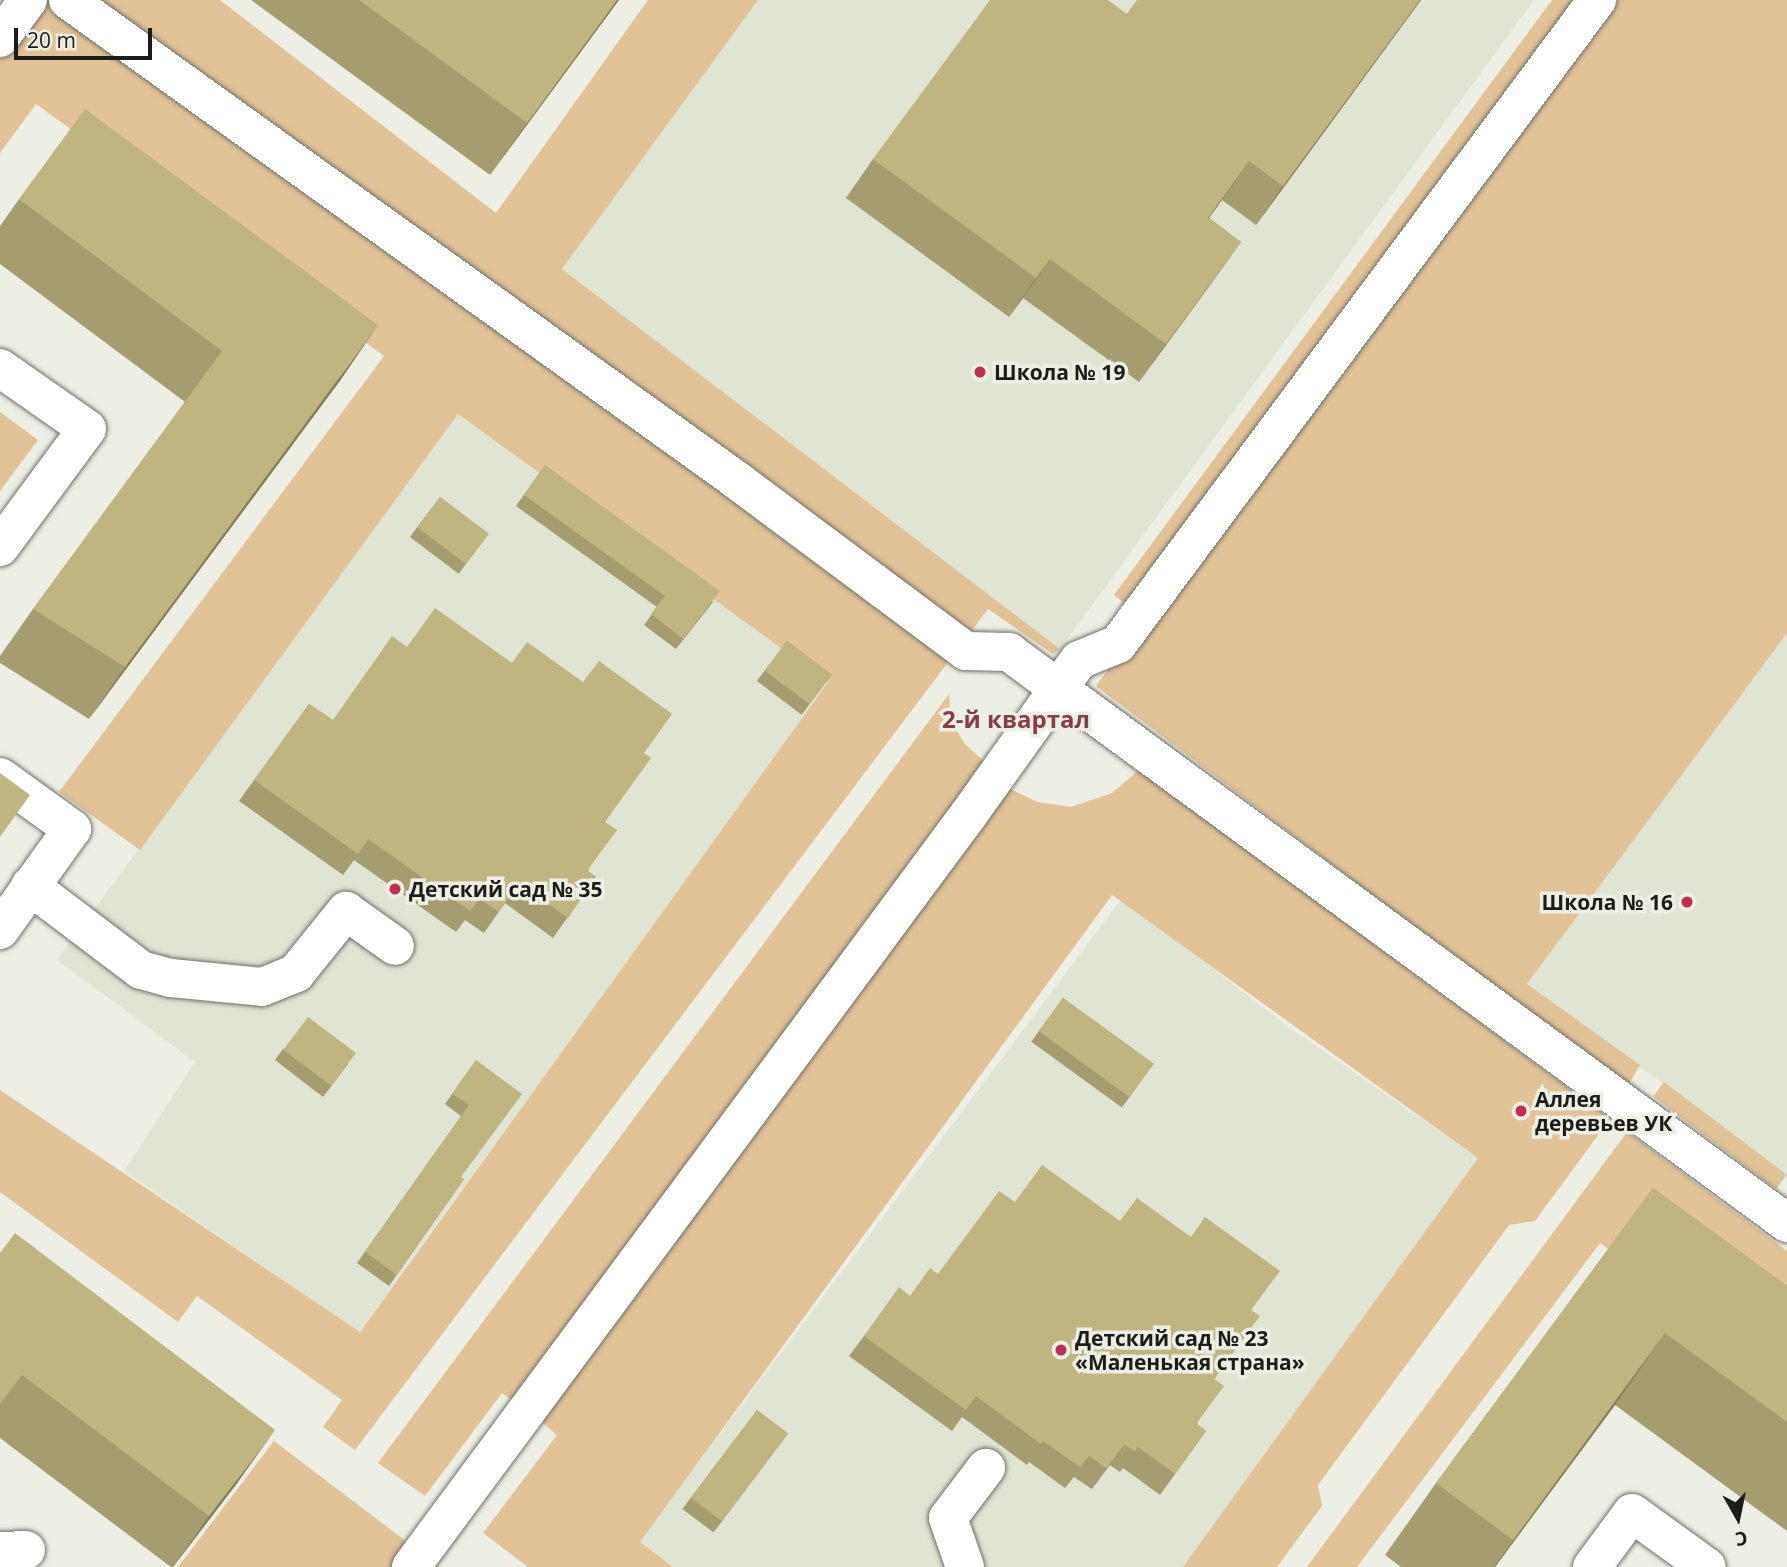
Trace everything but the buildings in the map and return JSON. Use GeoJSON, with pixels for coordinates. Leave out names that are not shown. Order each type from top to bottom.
{"type":"FeatureCollection","features":[{"type":"Feature","properties":{"kind":"street"},"geometry":{"type":"LineString","coordinates":[[0,38],[28,0]]}},
{"type":"Feature","properties":{"kind":"street"},"geometry":{"type":"LineString","coordinates":[[68,0],[735,479],[966,651],[1009,652],[1787,1223]]}},
{"type":"Feature","properties":{"kind":"street"},"geometry":{"type":"LineString","coordinates":[[411,1567],[1079,660],[1118,644],[1597,0]]}},
{"type":"Feature","properties":{"kind":"street"},"geometry":{"type":"LineString","coordinates":[[0,368],[87,429],[0,547]]}},
{"type":"Feature","properties":{"kind":"street"},"geometry":{"type":"LineString","coordinates":[[0,777],[72,829],[0,930]]}},
{"type":"Feature","properties":{"kind":"street"},"geometry":{"type":"LineString","coordinates":[[30,886],[141,970],[171,978],[262,987],[296,973],[346,911],[395,946]]}},
{"type":"Feature","properties":{"kind":"street"},"geometry":{"type":"LineString","coordinates":[[965,1567],[948,1518],[986,1468]]}},
{"type":"Feature","properties":{"kind":"street"},"geometry":{"type":"LineString","coordinates":[[1592,1567],[1632,1513],[1707,1567]]}},
{"type":"Feature","properties":{"kind":"shaded area"},"geometry":{"type":"Polygon","coordinates":[[[43,0],[220,0],[496,213],[648,0],[758,0],[562,269],[1060,649],[1053,654],[988,609],[355,1450],[323,1427],[342,1400],[197,1296],[178,1322],[0,1192],[0,1090],[360,1332],[828,682],[458,414],[140,850],[59,792],[384,356],[36,104],[0,153],[0,57],[43,0]]]}},
{"type":"Feature","properties":{"kind":"shaded area","name":"Школа № 19"},"geometry":{"type":"Polygon","coordinates":[[[758,0],[1534,0],[1060,649],[562,269],[758,0]]]}},
{"type":"Feature","properties":{"kind":"shaded area"},"geometry":{"type":"Polygon","coordinates":[[[1552,0],[1579,0],[1128,606],[1114,595],[1552,0]]]}},
{"type":"Feature","properties":{"kind":"shaded area"},"geometry":{"type":"Polygon","coordinates":[[[1606,0],[1787,0],[1787,633],[1527,984],[1640,1065],[1627,1087],[1096,686],[1606,0]]]}},
{"type":"Feature","properties":{"kind":"shaded area"},"geometry":{"type":"Polygon","coordinates":[[[0,412],[38,440],[0,491],[0,412]]]}},
{"type":"Feature","properties":{"kind":"shaded area","name":"Детский сад № 35"},"geometry":{"type":"Polygon","coordinates":[[[458,414],[828,682],[359,1332],[124,1171],[195,1062],[57,960],[458,414]]]}},
{"type":"Feature","properties":{"kind":"shaded area","name":"Школа № 16"},"geometry":{"type":"Polygon","coordinates":[[[1787,633],[1787,1175],[1527,984],[1787,633]]]}},
{"type":"Feature","properties":{"kind":"shaded area"},"geometry":{"type":"Polygon","coordinates":[[[949,694],[951,721],[965,744],[990,767],[519,1405],[502,1393],[425,1496],[378,1463],[949,694]]]}},
{"type":"Feature","properties":{"kind":"shaded area"},"geometry":{"type":"Polygon","coordinates":[[[1139,770],[1610,1119],[1535,1221],[1509,1225],[1318,1485],[1322,1506],[1277,1567],[1183,1567],[1478,1158],[1112,895],[640,1542],[673,1567],[528,1567],[483,1533],[557,1435],[538,1419],[1004,786],[1037,802],[1071,807],[1112,793],[1139,770]]]}},
{"type":"Feature","properties":{"kind":"shaded area","name":"Детский сад № 23 «Маленькая страна»"},"geometry":{"type":"Polygon","coordinates":[[[1122,898],[1286,1025],[1478,1158],[1183,1567],[673,1567],[639,1542],[1122,898]]]}},
{"type":"Feature","properties":{"kind":"shaded area"},"geometry":{"type":"Polygon","coordinates":[[[1664,1082],[1787,1175],[1776,1189],[1653,1096],[1664,1082]]]}},
{"type":"Feature","properties":{"kind":"shaded area"},"geometry":{"type":"Polygon","coordinates":[[[1627,1132],[1787,1251],[1787,1379],[1600,1243],[1357,1567],[1307,1567],[1627,1132]]]}},
{"type":"Feature","properties":{"kind":"shaded area"},"geometry":{"type":"Polygon","coordinates":[[[274,1441],[440,1567],[178,1567],[274,1441]]]}},
{"type":"Feature","properties":{"kind":"place","name":"Школа № 19"},"geometry":{"type":"Point","coordinates":[980,372]}},
{"type":"Feature","properties":{"kind":"place","name":"Детский сад № 35"},"geometry":{"type":"Point","coordinates":[395,889]}},
{"type":"Feature","properties":{"kind":"place","name":"Школа № 16"},"geometry":{"type":"Point","coordinates":[1687,902]}},
{"type":"Feature","properties":{"kind":"place","name":"Аллея деревьев УК"},"geometry":{"type":"Point","coordinates":[1521,1111]}},
{"type":"Feature","properties":{"kind":"place","name":"Детский сад № 23 «Маленькая страна»"},"geometry":{"type":"Point","coordinates":[1061,1350]}},
{"type":"Feature","properties":{"kind":"district","name":"2-й квартал"},"geometry":{"type":"Point","coordinates":[1016,719]}}]}
